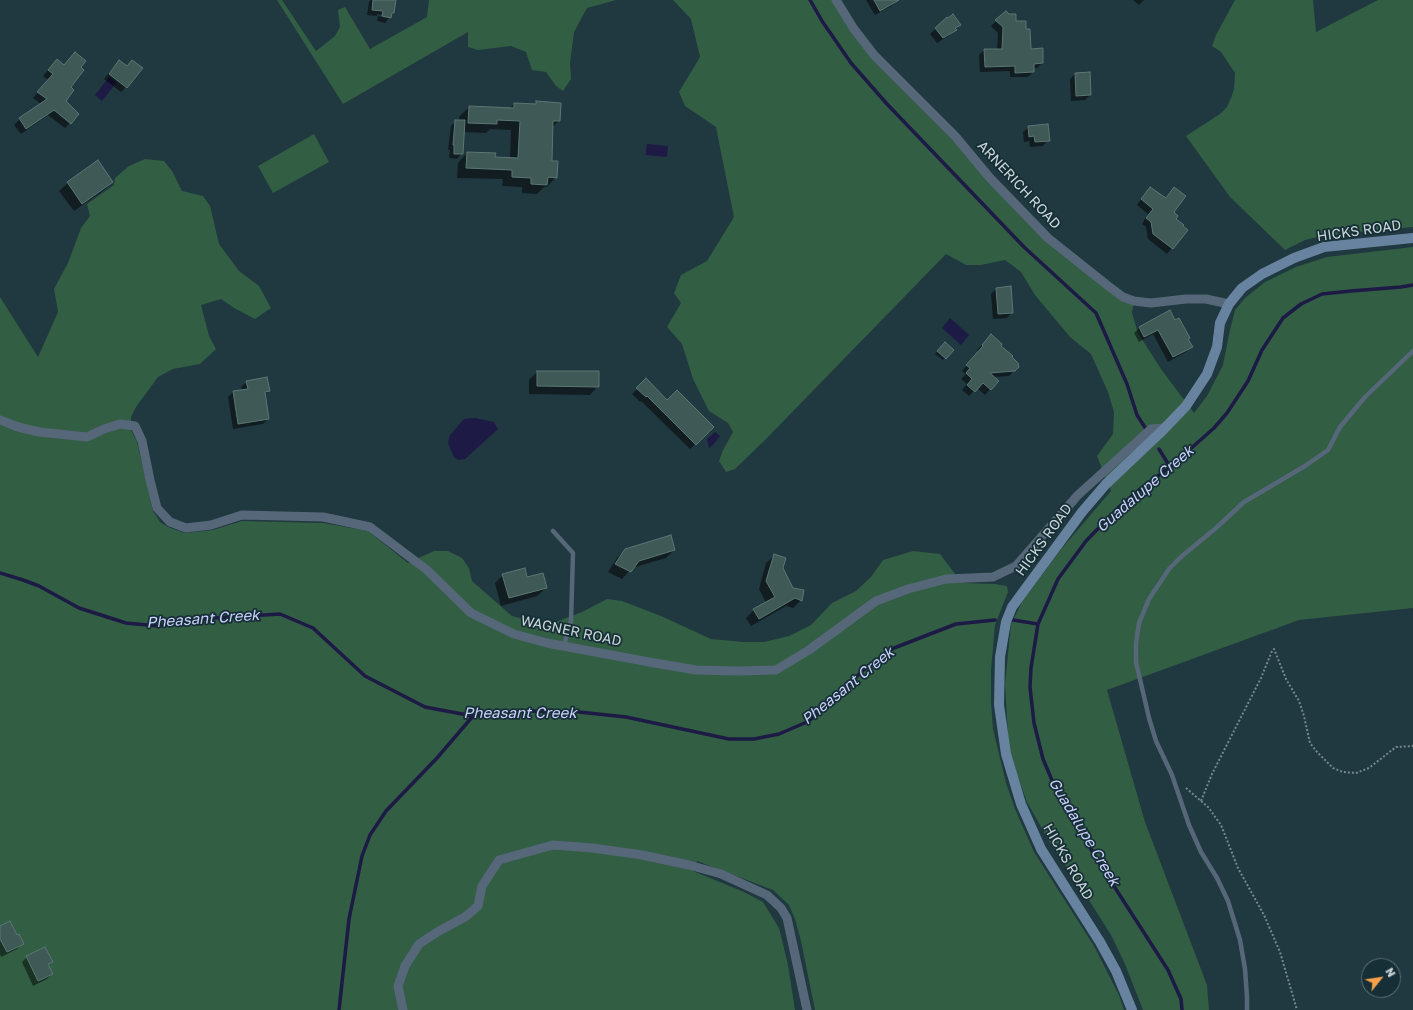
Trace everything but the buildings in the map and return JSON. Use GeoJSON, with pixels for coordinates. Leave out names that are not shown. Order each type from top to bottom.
{"type":"FeatureCollection","features":[{"type":"Feature","properties":{"kind":"street","name":"ARNERICH ROAD"},"geometry":{"type":"LineString","coordinates":[[836,0],[854,29],[874,55],[955,136],[990,178],[1048,238],[1107,286],[1123,297],[1134,301],[1151,302],[1206,299],[1229,304]]}},
{"type":"Feature","properties":{"kind":"street","name":"HICKS ROAD"},"geometry":{"type":"LineString","coordinates":[[1132,1010],[1116,971],[1100,942],[1041,849],[1021,804],[1006,754],[1001,723],[999,685],[1000,657],[1006,622],[1012,607],[1082,512],[1106,484],[1186,406],[1207,374],[1217,347],[1220,323],[1229,304],[1242,288],[1262,274],[1294,258],[1324,247],[1413,238]]}},
{"type":"Feature","properties":{"kind":"street","name":"WAGNER ROAD"},"geometry":{"type":"LineString","coordinates":[[0,420],[18,427],[38,432],[87,437],[104,429],[120,424],[136,426],[142,441],[157,508],[170,522],[186,528],[211,525],[242,515],[323,517],[370,527],[427,570],[471,613],[514,634],[547,643],[696,670],[738,671],[776,670],[809,650],[876,601],[908,589],[946,579],[993,577],[1016,566],[1078,495],[1151,428],[1164,428]]}},
{"type":"Feature","properties":{"kind":"street"},"geometry":{"type":"LineString","coordinates":[[403,1010],[398,986],[405,966],[419,944],[439,931],[466,917],[478,906],[482,886],[499,860],[553,845],[642,854],[681,863],[721,874],[767,895],[781,908],[787,918],[807,1010]]}},
{"type":"Feature","properties":{"kind":"lane"},"geometry":{"type":"LineString","coordinates":[[1247,1010],[1245,969],[1240,940],[1228,901],[1217,878],[1201,852],[1189,825],[1172,775],[1156,741],[1149,718],[1136,662],[1136,643],[1139,623],[1149,599],[1169,569],[1182,556],[1216,528],[1244,502],[1305,466],[1328,450],[1340,428],[1365,397],[1413,351]]}},
{"type":"Feature","properties":{"kind":"lane"},"geometry":{"type":"LineString","coordinates":[[552,531],[573,553],[571,621],[564,645]]}},
{"type":"Feature","properties":{"kind":"path"},"geometry":{"type":"LineString","coordinates":[[1202,802],[1212,774],[1261,678],[1274,649],[1286,679],[1299,701],[1310,743],[1333,768],[1343,772],[1356,773],[1369,768],[1396,747],[1413,746]]}},
{"type":"Feature","properties":{"kind":"path"},"geometry":{"type":"LineString","coordinates":[[1172,775],[1208,807],[1221,825],[1238,868],[1264,915],[1280,952],[1298,1010]]}},
{"type":"Feature","properties":{"kind":"green space"},"geometry":{"type":"Polygon","coordinates":[[[277,0],[282,0],[316,51],[335,36],[340,27],[338,10],[345,7],[370,49],[427,17],[429,0],[616,0],[587,8],[574,32],[570,63],[571,79],[563,91],[556,86],[546,72],[532,70],[526,52],[511,46],[478,50],[468,47],[468,32],[343,104],[277,0]]]}},
{"type":"Feature","properties":{"kind":"green space"},"geometry":{"type":"Polygon","coordinates":[[[673,0],[836,0],[854,29],[1048,238],[1134,301],[1132,313],[1138,333],[1161,369],[1194,413],[1207,396],[1223,365],[1235,310],[1245,298],[1265,282],[1296,267],[1327,257],[1413,247],[1413,608],[1299,620],[1107,690],[1145,822],[1207,985],[1209,1010],[1143,1010],[1125,964],[1111,935],[1082,889],[1050,843],[1027,802],[1009,753],[1005,685],[1011,624],[1022,602],[1063,547],[1111,491],[1097,456],[1113,434],[1114,412],[1108,392],[1091,354],[1070,337],[1035,295],[1021,272],[1005,260],[981,265],[966,265],[946,254],[766,439],[735,469],[726,472],[719,461],[733,432],[728,423],[709,411],[693,379],[682,344],[667,327],[681,303],[674,293],[681,275],[707,261],[734,217],[716,127],[685,106],[679,92],[700,57],[691,19],[673,0]]]}},
{"type":"Feature","properties":{"kind":"green space"},"geometry":{"type":"Polygon","coordinates":[[[1235,0],[1313,0],[1316,32],[1378,0],[1413,0],[1413,227],[1321,236],[1305,240],[1285,250],[1230,197],[1186,136],[1220,114],[1227,107],[1231,98],[1234,89],[1235,73],[1221,52],[1212,46],[1216,35],[1235,0]]]}},
{"type":"Feature","properties":{"kind":"green space"},"geometry":{"type":"Polygon","coordinates":[[[314,134],[329,162],[273,193],[258,166],[314,134]]]}},
{"type":"Feature","properties":{"kind":"green space"},"geometry":{"type":"Polygon","coordinates":[[[145,159],[164,161],[172,171],[182,191],[203,196],[210,206],[219,244],[239,271],[259,286],[271,308],[255,319],[221,299],[201,305],[209,336],[216,349],[200,364],[173,369],[158,377],[136,407],[131,417],[131,430],[137,442],[153,511],[160,522],[168,527],[185,533],[213,530],[242,521],[323,523],[368,531],[408,563],[434,551],[448,551],[462,558],[469,568],[472,581],[512,616],[548,625],[582,612],[607,599],[622,601],[661,616],[711,639],[744,642],[764,642],[789,636],[811,625],[832,603],[856,591],[871,577],[883,560],[913,551],[940,554],[962,583],[1007,586],[1008,592],[995,625],[991,670],[993,729],[1006,783],[1015,809],[1034,852],[1094,946],[1119,995],[1124,1010],[815,1010],[801,941],[795,919],[789,905],[773,890],[697,861],[693,871],[744,892],[763,902],[779,928],[788,965],[795,1010],[0,1010],[0,297],[38,357],[58,312],[54,289],[68,263],[81,228],[90,216],[87,204],[114,185],[115,178],[129,166],[145,159]]]}},
{"type":"Feature","properties":{"kind":"shaded area"},"geometry":{"type":"Polygon","coordinates":[[[109,77],[117,82],[102,101],[95,95],[109,77]]]}},
{"type":"Feature","properties":{"kind":"shaded area"},"geometry":{"type":"Polygon","coordinates":[[[647,144],[668,146],[667,157],[646,155],[647,144]]]}},
{"type":"Feature","properties":{"kind":"shaded area"},"geometry":{"type":"Polygon","coordinates":[[[950,318],[969,335],[961,345],[942,328],[950,318]]]}},
{"type":"Feature","properties":{"kind":"shaded area"},"geometry":{"type":"Polygon","coordinates":[[[475,418],[494,422],[498,429],[465,459],[458,460],[454,457],[448,443],[450,435],[464,419],[475,418]]]}},
{"type":"Feature","properties":{"kind":"shaded area"},"geometry":{"type":"Polygon","coordinates":[[[715,432],[720,436],[709,448],[707,439],[715,432]]]}},
{"type":"Feature","properties":{"kind":"waterway"},"geometry":{"type":"LineString","coordinates":[[810,0],[822,21],[851,63],[887,104],[1024,247],[1096,313],[1127,384],[1137,415],[1146,429]]}},
{"type":"Feature","properties":{"kind":"waterway","name":"Guadalupe Creek"},"geometry":{"type":"LineString","coordinates":[[1182,1010],[1181,999],[1168,970],[1101,866],[1057,792],[1043,759],[1034,723],[1030,687],[1031,668],[1038,624],[1058,579],[1086,541],[1120,506],[1170,467],[1214,428],[1227,413],[1248,381],[1262,350],[1283,318],[1301,304],[1322,294],[1413,285]]}},
{"type":"Feature","properties":{"kind":"waterway"},"geometry":{"type":"LineString","coordinates":[[1159,449],[1170,467]]}},
{"type":"Feature","properties":{"kind":"waterway","name":"Pheasant Creek"},"geometry":{"type":"LineString","coordinates":[[0,573],[39,586],[79,608],[126,623],[158,626],[214,618],[280,614],[313,628],[365,676],[425,707],[473,716],[531,711],[579,712],[626,717],[729,739],[754,739],[779,734],[807,722],[830,705],[862,671],[894,648],[956,624],[995,620]]}},
{"type":"Feature","properties":{"kind":"waterway","name":"Pheasant Creek"},"geometry":{"type":"LineString","coordinates":[[1013,620],[1038,624]]}},
{"type":"Feature","properties":{"kind":"waterway"},"geometry":{"type":"LineString","coordinates":[[339,1010],[349,919],[362,856],[370,835],[386,811],[437,758],[473,716]]}}]}
